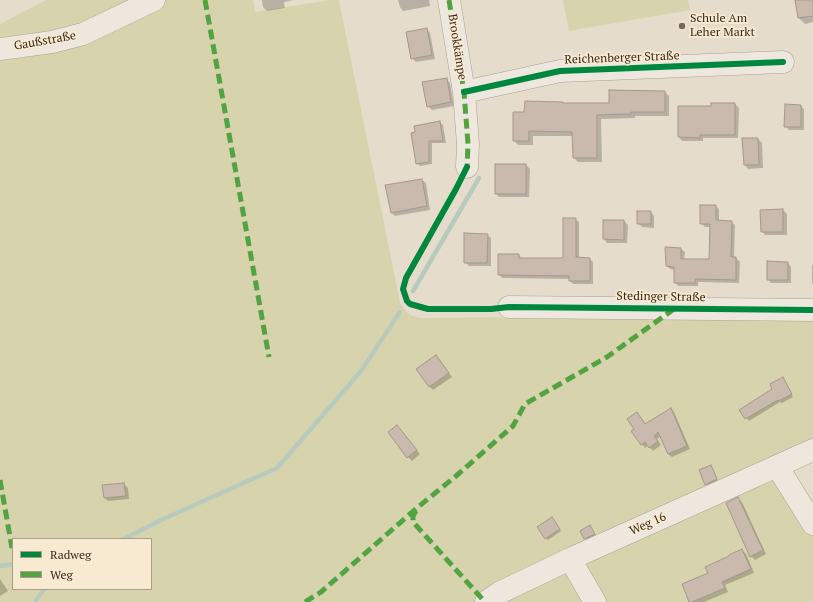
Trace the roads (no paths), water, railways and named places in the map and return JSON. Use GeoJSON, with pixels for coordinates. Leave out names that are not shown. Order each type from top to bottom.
{"type":"FeatureCollection","features":[{"type":"Feature","properties":{"kind":"street","name":"Gaußstraße"},"geometry":{"type":"LineString","coordinates":[[0,49],[52,42],[83,34],[154,0]]}},
{"type":"Feature","properties":{"kind":"street","name":"Brookkämpe"},"geometry":{"type":"LineString","coordinates":[[449,0],[464,92],[468,144],[467,166]]}},
{"type":"Feature","properties":{"kind":"street","name":"Reichenberger Straße"},"geometry":{"type":"LineString","coordinates":[[464,92],[560,72],[783,62]]}},
{"type":"Feature","properties":{"kind":"street","name":"Stedinger Straße"},"geometry":{"type":"LineString","coordinates":[[509,307],[813,310]]}},
{"type":"Feature","properties":{"kind":"street","name":"Weg 16"},"geometry":{"type":"LineString","coordinates":[[486,602],[499,593],[570,558],[813,450]]}},
{"type":"Feature","properties":{"kind":"street"},"geometry":{"type":"LineString","coordinates":[[777,466],[813,524]]}},
{"type":"Feature","properties":{"kind":"street"},"geometry":{"type":"LineString","coordinates":[[570,558],[596,602]]}},
{"type":"Feature","properties":{"kind":"waterway"},"geometry":{"type":"LineString","coordinates":[[413,291],[479,178]]}},
{"type":"Feature","properties":{"kind":"waterway"},"geometry":{"type":"LineString","coordinates":[[126,538],[161,520],[277,468],[361,371],[400,312]]}},
{"type":"Feature","properties":{"kind":"waterway"},"geometry":{"type":"LineString","coordinates":[[0,566],[12,564]]}},
{"type":"Feature","properties":{"kind":"waterway"},"geometry":{"type":"LineString","coordinates":[[36,602],[43,590]]}},
{"type":"Feature","properties":{"kind":"place","name":"Schule Am Leher Markt"},"geometry":{"type":"Point","coordinates":[682,26]}}]}
